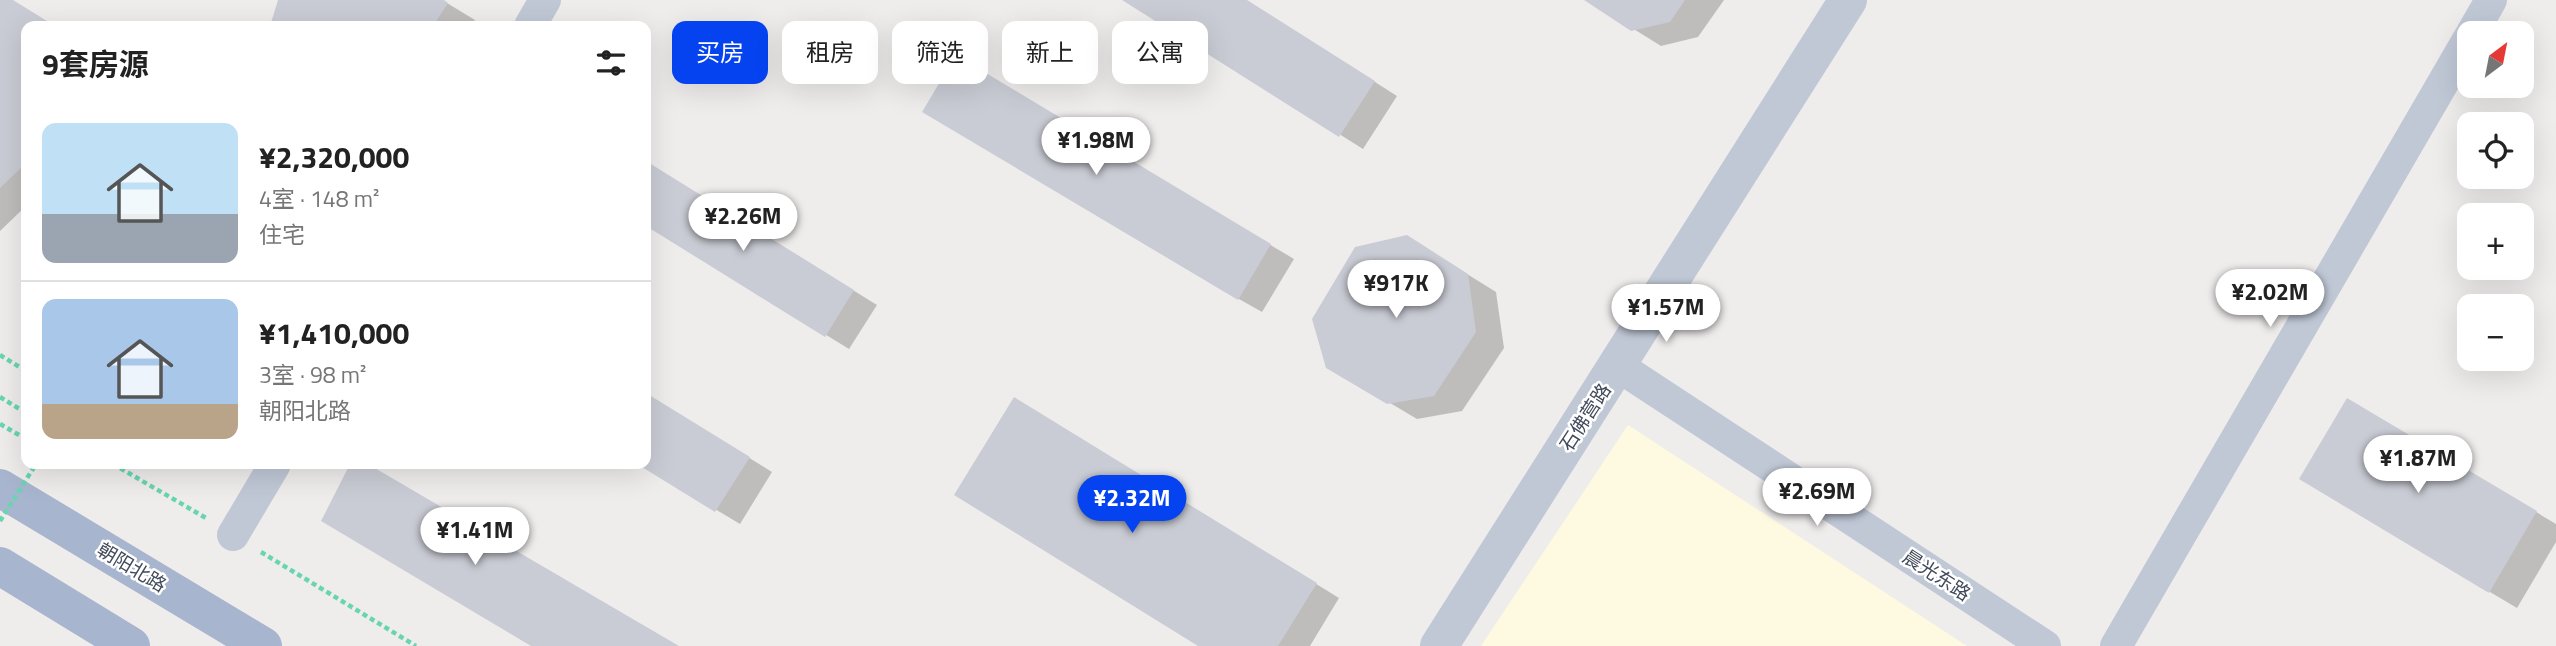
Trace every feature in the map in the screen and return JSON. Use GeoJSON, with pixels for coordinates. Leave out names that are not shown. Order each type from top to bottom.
{"type":"FeatureCollection","features":[{"type":"Feature","properties":{"kind":"main road","name":"朝阳北路"},"geometry":{"type":"LineString","coordinates":[[0,488],[263,646]]}},
{"type":"Feature","properties":{"kind":"main road"},"geometry":{"type":"LineString","coordinates":[[0,566],[131,646]]}},
{"type":"Feature","properties":{"kind":"street"},"geometry":{"type":"LineString","coordinates":[[533,21],[545,0]]}},
{"type":"Feature","properties":{"kind":"street"},"geometry":{"type":"LineString","coordinates":[[2478,21],[2491,0]]}},
{"type":"Feature","properties":{"kind":"street","name":"石佛营路"},"geometry":{"type":"LineString","coordinates":[[1439,646],[1618,366],[1843,3]]}},
{"type":"Feature","properties":{"kind":"street"},"geometry":{"type":"LineString","coordinates":[[2116,646],[2457,57]]}},
{"type":"Feature","properties":{"kind":"street","name":"晨光东路"},"geometry":{"type":"LineString","coordinates":[[1618,366],[2045,646]]}},
{"type":"Feature","properties":{"kind":"street"},"geometry":{"type":"LineString","coordinates":[[233,535],[272,469]]}},
{"type":"Feature","properties":{"kind":"path"},"geometry":{"type":"LineString","coordinates":[[0,355],[21,368]]}},
{"type":"Feature","properties":{"kind":"path"},"geometry":{"type":"LineString","coordinates":[[0,397],[21,410]]}},
{"type":"Feature","properties":{"kind":"path"},"geometry":{"type":"LineString","coordinates":[[0,424],[21,436]]}},
{"type":"Feature","properties":{"kind":"path"},"geometry":{"type":"LineString","coordinates":[[0,521],[33,469]]}},
{"type":"Feature","properties":{"kind":"shaded area"},"geometry":{"type":"Polygon","coordinates":[[[1628,425],[1967,646],[1481,646],[1628,425]]]}},
{"type":"Feature","properties":{"kind":"building"},"geometry":{"type":"Polygon","coordinates":[[[0,0],[13,0],[47,21],[21,21],[21,168],[0,188],[0,0]]]}},
{"type":"Feature","properties":{"kind":"building"},"geometry":{"type":"Polygon","coordinates":[[[278,0],[444,0],[448,3],[436,21],[272,21],[278,0]]]}},
{"type":"Feature","properties":{"kind":"building"},"geometry":{"type":"Polygon","coordinates":[[[1122,0],[1247,0],[1375,81],[1339,137],[1208,54],[1208,21],[1155,21],[1122,0]]]}},
{"type":"Feature","properties":{"kind":"building"},"geometry":{"type":"Polygon","coordinates":[[[1584,0],[1685,0],[1670,22],[1631,31],[1584,0]]]}},
{"type":"Feature","properties":{"kind":"building"},"geometry":{"type":"Polygon","coordinates":[[[988,74],[1271,244],[1238,300],[922,112],[939,84],[988,84],[988,74]]]}},
{"type":"Feature","properties":{"kind":"building"},"geometry":{"type":"Polygon","coordinates":[[[651,164],[854,290],[825,337],[651,229],[651,164]]]}},
{"type":"Feature","properties":{"kind":"building"},"geometry":{"type":"Polygon","coordinates":[[[1407,235],[1468,274],[1476,332],[1434,396],[1387,404],[1326,368],[1312,319],[1355,247],[1407,235]]]}},
{"type":"Feature","properties":{"kind":"building"},"geometry":{"type":"Polygon","coordinates":[[[651,396],[750,457],[715,512],[645,469],[651,469],[651,396]]]}},
{"type":"Feature","properties":{"kind":"building"},"geometry":{"type":"Polygon","coordinates":[[[1014,397],[1317,583],[1278,646],[1198,646],[954,495],[1014,397]]]}},
{"type":"Feature","properties":{"kind":"building"},"geometry":{"type":"Polygon","coordinates":[[[2347,398],[2537,511],[2489,593],[2299,479],[2347,398]]]}},
{"type":"Feature","properties":{"kind":"building"},"geometry":{"type":"Polygon","coordinates":[[[347,469],[377,469],[679,646],[531,646],[321,521],[347,469]]]}}]}
